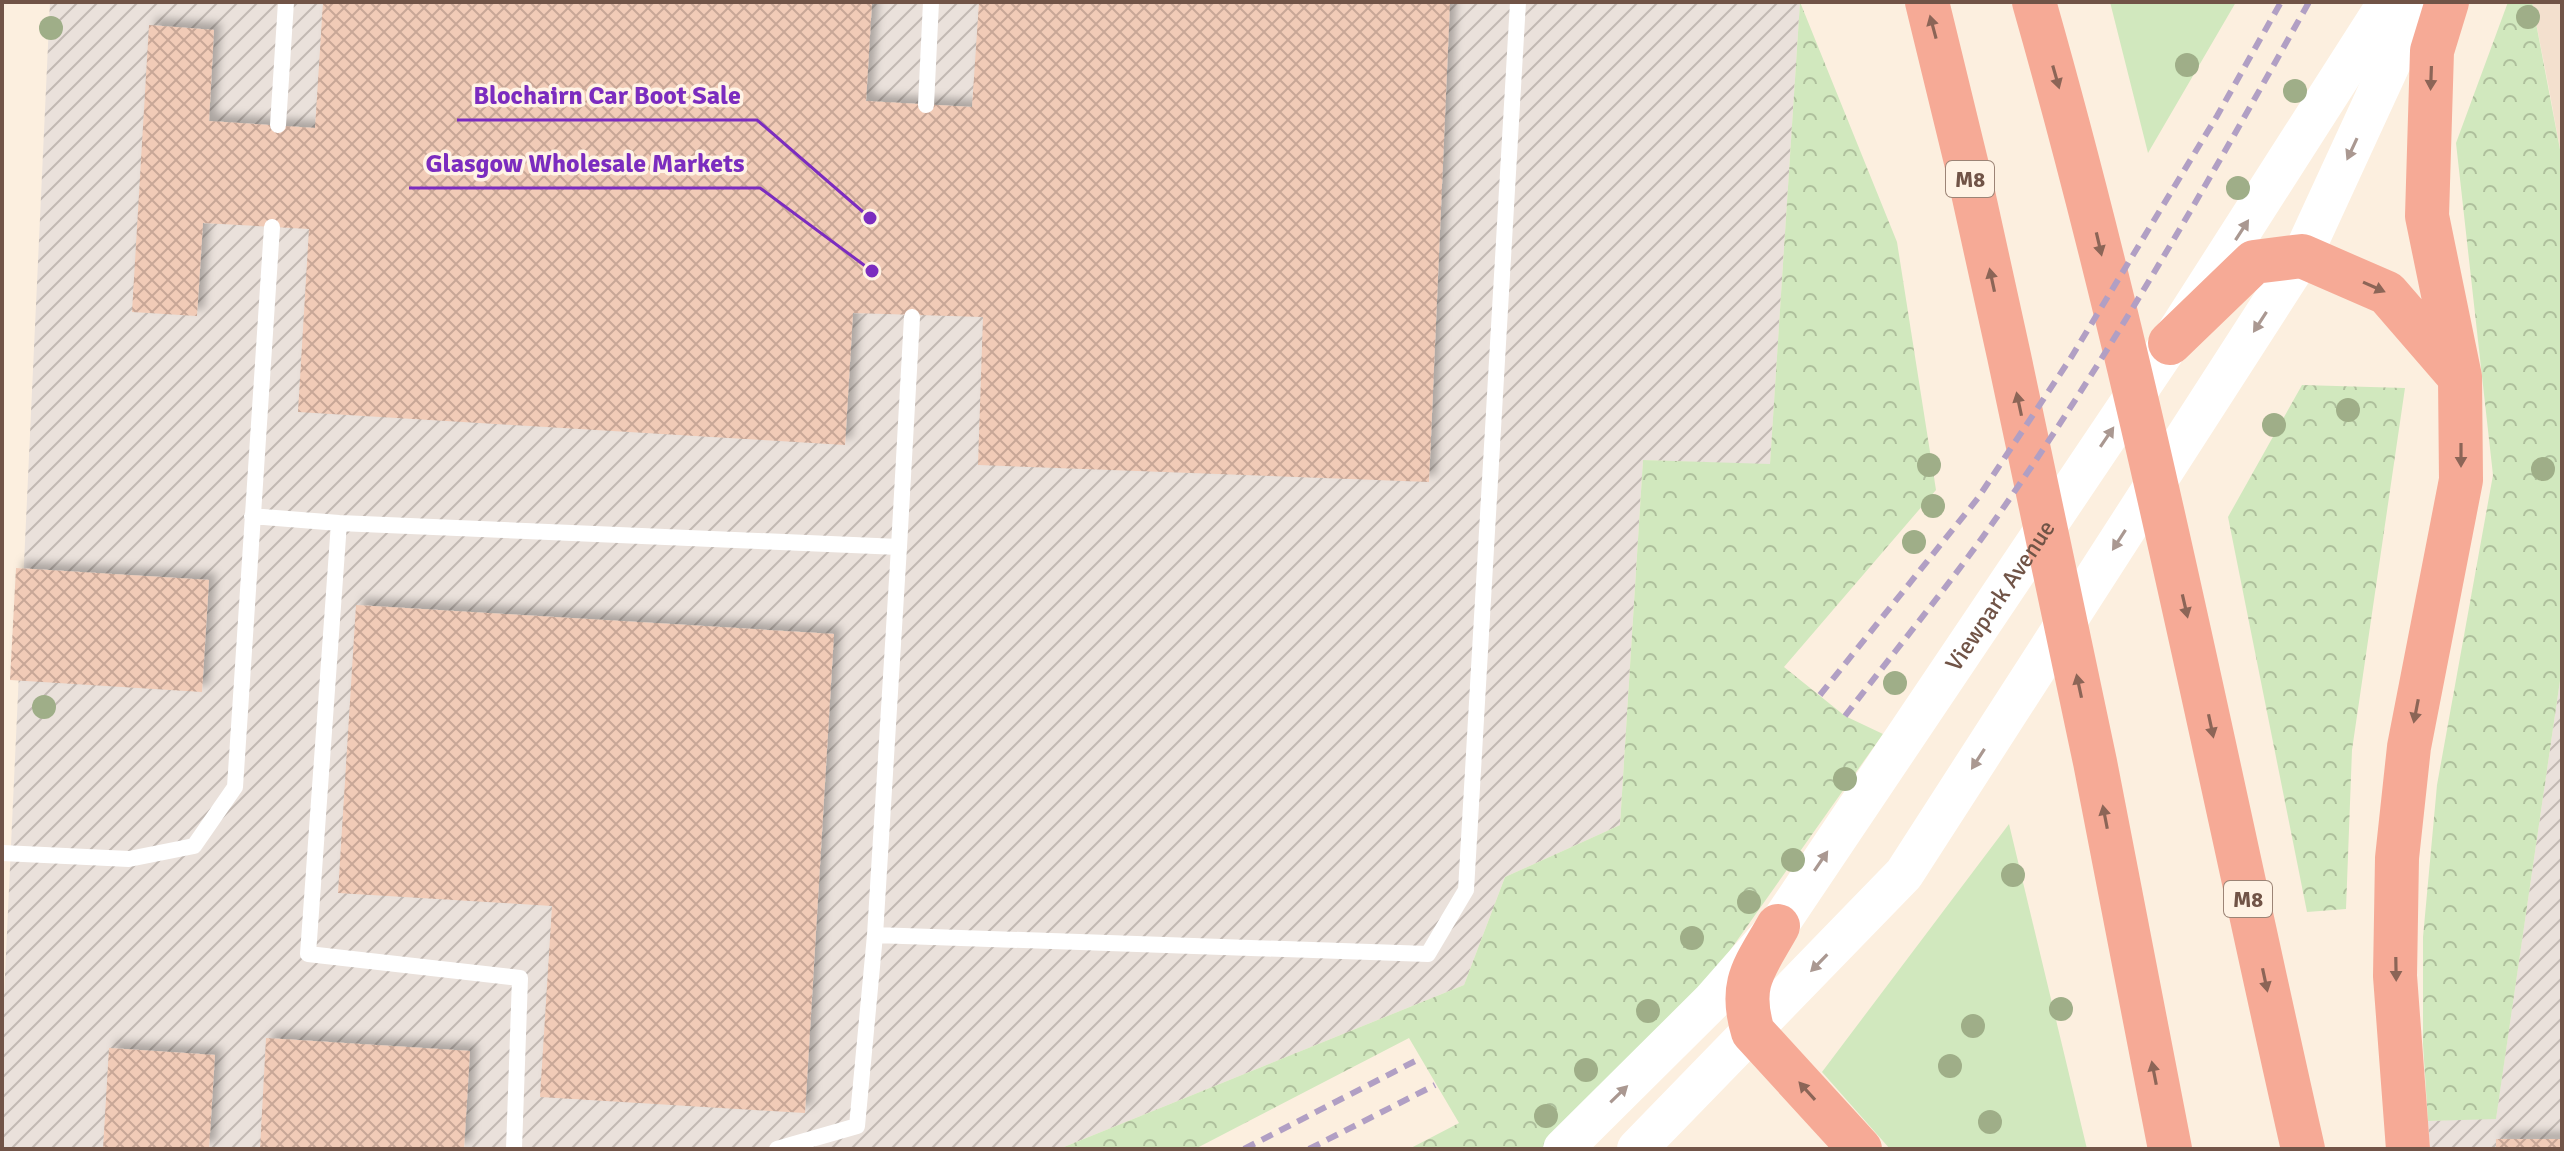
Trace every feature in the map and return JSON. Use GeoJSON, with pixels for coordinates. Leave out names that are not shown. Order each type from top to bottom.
{"type":"FeatureCollection","features":[{"type":"Feature","properties":{"kind":"highway","name":"M8"},"geometry":{"type":"LineString","coordinates":[[1927,2],[2009,356],[2095,762],[2170,1149]]}},
{"type":"Feature","properties":{"kind":"highway","name":"M8"},"geometry":{"type":"LineString","coordinates":[[2034,2],[2081,168],[2195,649],[2303,1149]]}},
{"type":"Feature","properties":{"kind":"highway"},"geometry":{"type":"LineString","coordinates":[[2408,1149],[2395,976],[2397,858],[2409,747],[2461,480],[2460,377],[2427,216],[2432,51],[2447,2]]}},
{"type":"Feature","properties":{"kind":"highway"},"geometry":{"type":"LineString","coordinates":[[2170,343],[2254,262],[2302,256],[2387,293],[2460,377]]}},
{"type":"Feature","properties":{"kind":"highway"},"geometry":{"type":"LineString","coordinates":[[1778,926],[1748,980],[1746,1007],[1753,1032],[1860,1149]]}},
{"type":"Feature","properties":{"kind":"street","name":"Viewpark Avenue"},"geometry":{"type":"LineString","coordinates":[[1563,1149],[1712,1001],[1778,926],[2170,343],[2388,2]]}},
{"type":"Feature","properties":{"kind":"street"},"geometry":{"type":"LineString","coordinates":[[1637,1149],[1904,874],[2302,256],[2419,2]]}},
{"type":"Feature","properties":{"kind":"lane"},"geometry":{"type":"LineString","coordinates":[[278,125],[286,2]]}},
{"type":"Feature","properties":{"kind":"lane"},"geometry":{"type":"LineString","coordinates":[[926,105],[931,2]]}},
{"type":"Feature","properties":{"kind":"lane"},"geometry":{"type":"LineString","coordinates":[[875,935],[1428,954],[1466,890],[1518,2]]}},
{"type":"Feature","properties":{"kind":"lane"},"geometry":{"type":"LineString","coordinates":[[2,853],[129,859],[194,846],[235,787],[272,227]]}},
{"type":"Feature","properties":{"kind":"lane"},"geometry":{"type":"LineString","coordinates":[[777,1149],[857,1126],[875,935],[912,317]]}},
{"type":"Feature","properties":{"kind":"lane"},"geometry":{"type":"LineString","coordinates":[[252,516],[339,523],[899,547]]}},
{"type":"Feature","properties":{"kind":"lane"},"geometry":{"type":"LineString","coordinates":[[339,523],[308,954],[520,978],[514,1149]]}},
{"type":"Feature","properties":{"kind":"shaded area"},"geometry":{"type":"Polygon","coordinates":[[[50,2],[1800,2],[1770,465],[1643,460],[1620,825],[1505,877],[1464,985],[1059,1149],[2,1149],[2,1040],[50,2]]]}},
{"type":"Feature","properties":{"kind":"shaded area"},"geometry":{"type":"Polygon","coordinates":[[[2532,2],[2562,2],[2562,160],[2549,89],[2532,2]]]}},
{"type":"Feature","properties":{"kind":"shaded area"},"geometry":{"type":"Polygon","coordinates":[[[2562,667],[2562,1149],[2430,1149],[2428,1121],[2496,1118],[2562,667]]]}},
{"type":"Feature","properties":{"kind":"green space"},"geometry":{"type":"Polygon","coordinates":[[[1800,2],[1897,242],[1936,490],[1784,667],[1845,716],[1883,734],[1712,976],[1579,1119],[1542,1149],[1409,1149],[1459,1123],[1409,1038],[1195,1149],[1059,1149],[1464,985],[1505,877],[1620,825],[1643,460],[1770,464],[1800,2]]]}},
{"type":"Feature","properties":{"kind":"green space"},"geometry":{"type":"Polygon","coordinates":[[[2110,2],[2236,2],[2148,153],[2110,2]]]}},
{"type":"Feature","properties":{"kind":"green space"},"geometry":{"type":"Polygon","coordinates":[[[2508,2],[2532,2],[2562,160],[2562,667],[2496,1119],[2428,1121],[2423,1044],[2423,937],[2437,785],[2493,475],[2456,143],[2508,2]]]}},
{"type":"Feature","properties":{"kind":"green space"},"geometry":{"type":"Polygon","coordinates":[[[2302,385],[2405,388],[2352,750],[2346,909],[2307,912],[2228,517],[2302,385]]]}},
{"type":"Feature","properties":{"kind":"green space"},"geometry":{"type":"Polygon","coordinates":[[[2009,824],[2087,1149],[1890,1149],[1822,1072],[2009,824]]]}},
{"type":"Feature","properties":{"kind":"building"},"geometry":{"type":"Polygon","coordinates":[[[323,2],[872,2],[866,101],[972,107],[979,2],[1450,2],[1429,482],[978,465],[983,317],[853,313],[845,445],[298,412],[309,229],[203,223],[197,316],[132,312],[149,25],[214,30],[209,121],[315,128],[323,2]]]}},
{"type":"Feature","properties":{"kind":"building"},"geometry":{"type":"Polygon","coordinates":[[[16,568],[209,580],[202,692],[10,680],[16,568]]]}},
{"type":"Feature","properties":{"kind":"building"},"geometry":{"type":"Polygon","coordinates":[[[356,605],[834,634],[805,1113],[540,1097],[552,906],[338,893],[356,605]]]}},
{"type":"Feature","properties":{"kind":"building"},"geometry":{"type":"Polygon","coordinates":[[[266,1038],[470,1051],[464,1149],[260,1149],[266,1038]]]}},
{"type":"Feature","properties":{"kind":"building"},"geometry":{"type":"Polygon","coordinates":[[[109,1048],[215,1055],[209,1149],[103,1149],[109,1048]]]}},
{"type":"Feature","properties":{"kind":"building"},"geometry":{"type":"Polygon","coordinates":[[[2496,1139],[2562,1139],[2562,1149],[2496,1149],[2496,1139]]]}},
{"type":"Feature","properties":{"kind":"railway"},"geometry":{"type":"LineString","coordinates":[[1820,695],[1978,498],[2072,356],[2217,116],[2281,2]]}},
{"type":"Feature","properties":{"kind":"railway"},"geometry":{"type":"LineString","coordinates":[[1845,716],[1974,548],[2077,397],[2196,201],[2309,2]]}},
{"type":"Feature","properties":{"kind":"railway"},"geometry":{"type":"LineString","coordinates":[[1244,1149],[1421,1058]]}},
{"type":"Feature","properties":{"kind":"railway"},"geometry":{"type":"LineString","coordinates":[[1309,1149],[1435,1085]]}},
{"type":"Feature","properties":{"kind":"place","name":"Blochairn Car Boot Sale"},"geometry":{"type":"Point","coordinates":[870,218]}},
{"type":"Feature","properties":{"kind":"place","name":"Glasgow Wholesale Markets"},"geometry":{"type":"Point","coordinates":[872,271]}}]}
